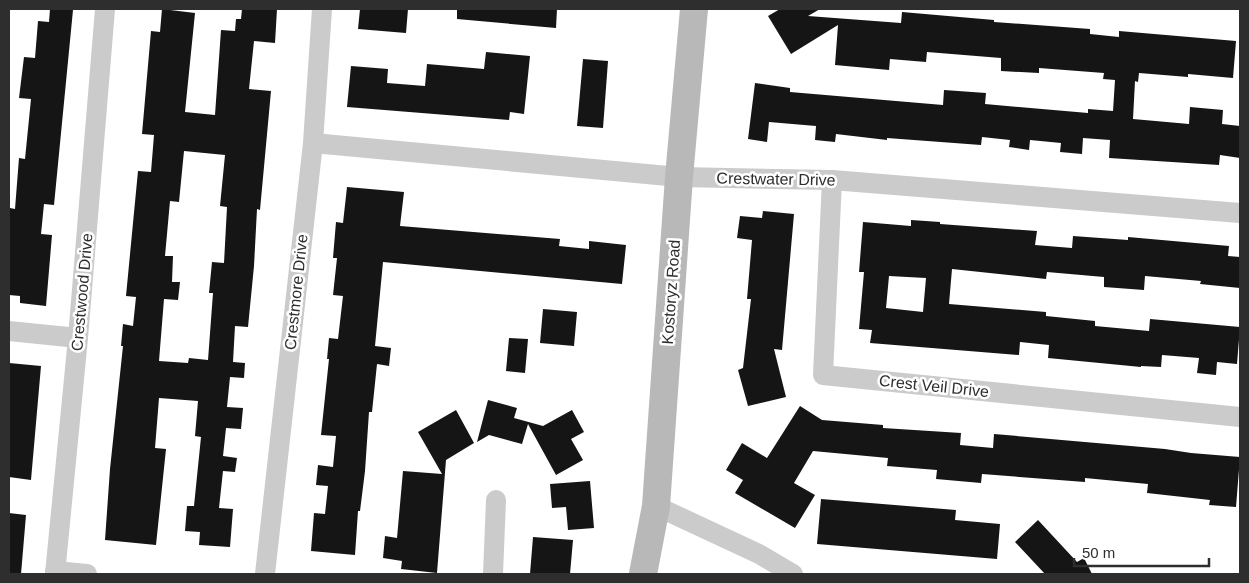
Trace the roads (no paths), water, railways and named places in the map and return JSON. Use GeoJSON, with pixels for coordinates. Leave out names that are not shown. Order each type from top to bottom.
{"type":"FeatureCollection","features":[{"type":"Feature","properties":{"kind":"main road","name":"Kostoryz Road"},"geometry":{"type":"LineString","coordinates":[[643,574],[656,506],[679,177],[694,9]]}},
{"type":"Feature","properties":{"kind":"street","name":"Crestwood Drive"},"geometry":{"type":"LineString","coordinates":[[55,573],[78,338],[105,9]]}},
{"type":"Feature","properties":{"kind":"street","name":"Crestmore Drive"},"geometry":{"type":"LineString","coordinates":[[265,574],[312,143],[322,9]]}},
{"type":"Feature","properties":{"kind":"street","name":"Crestwater Drive"},"geometry":{"type":"LineString","coordinates":[[312,143],[679,177],[832,180],[1240,213]]}},
{"type":"Feature","properties":{"kind":"street","name":"Crest Veil Drive"},"geometry":{"type":"LineString","coordinates":[[832,180],[823,375],[1240,417]]}},
{"type":"Feature","properties":{"kind":"street"},"geometry":{"type":"LineString","coordinates":[[9,330],[78,338]]}},
{"type":"Feature","properties":{"kind":"street"},"geometry":{"type":"LineString","coordinates":[[493,574],[496,500]]}},
{"type":"Feature","properties":{"kind":"street"},"geometry":{"type":"LineString","coordinates":[[656,506],[760,554],[793,574]]}},
{"type":"Feature","properties":{"kind":"street"},"geometry":{"type":"LineString","coordinates":[[55,573],[86,574]]}}]}
